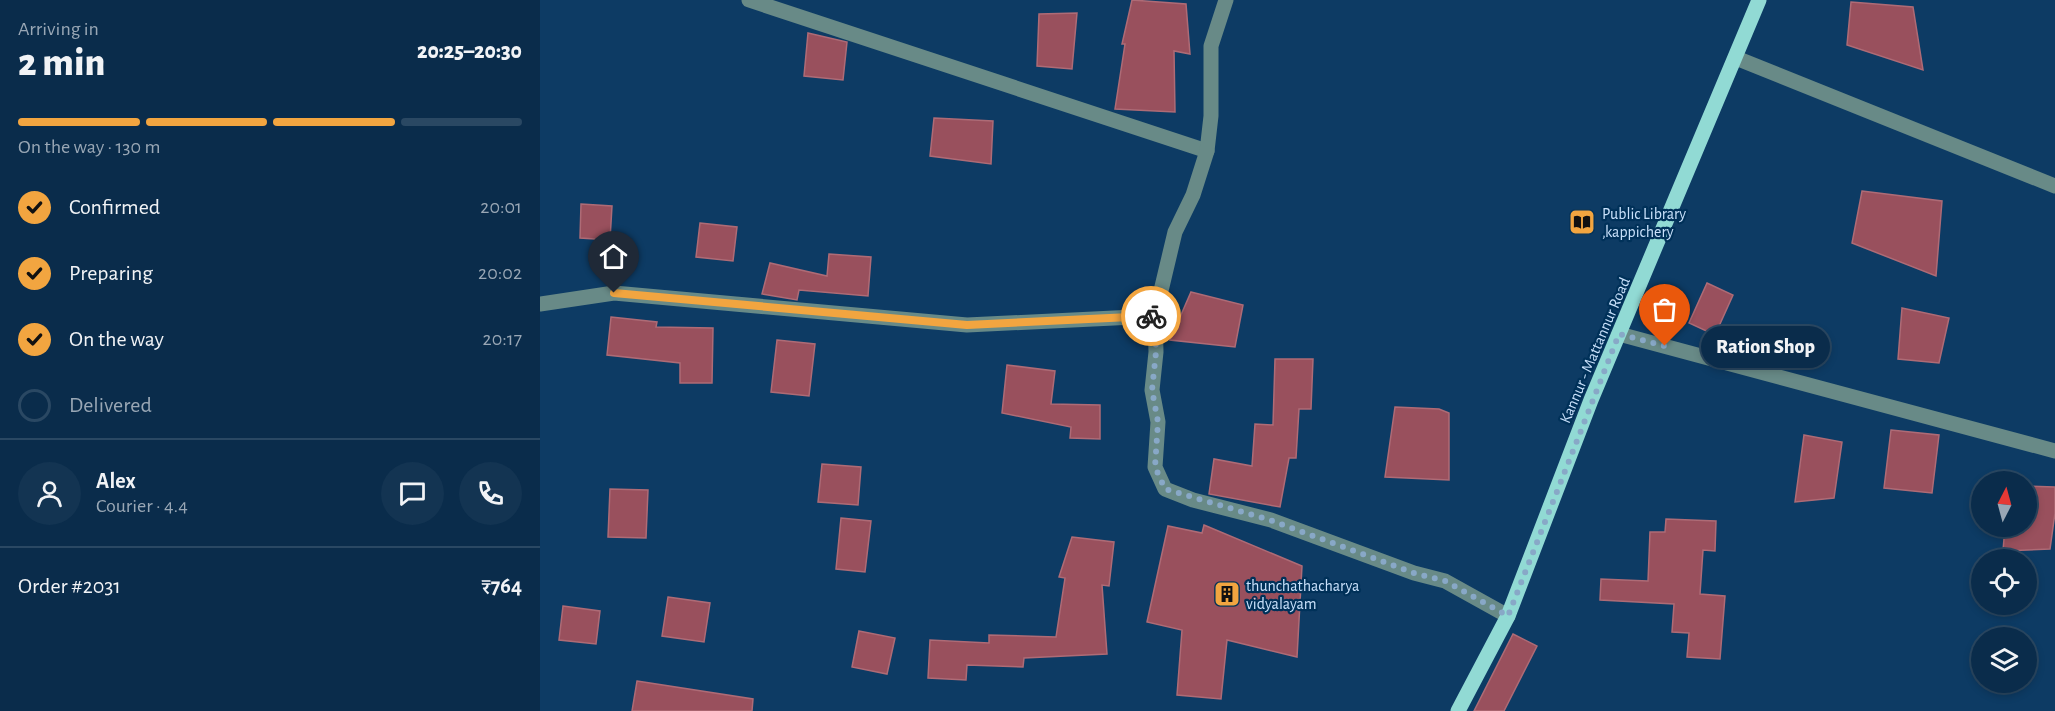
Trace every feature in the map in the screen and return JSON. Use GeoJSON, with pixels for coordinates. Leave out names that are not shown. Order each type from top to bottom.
{"type":"FeatureCollection","features":[{"type":"Feature","properties":{"kind":"main road","name":"Kannur - Mattannur Road"},"geometry":{"type":"LineString","coordinates":[[1458,711],[1508,616],[1619,334],[1737,58],[1759,0]]}},
{"type":"Feature","properties":{"kind":"street"},"geometry":{"type":"LineString","coordinates":[[749,0],[1207,151]]}},
{"type":"Feature","properties":{"kind":"street"},"geometry":{"type":"LineString","coordinates":[[1226,0],[1211,46],[1207,151],[1193,195],[1175,232],[1155,316],[1156,352],[1152,390],[1158,422],[1155,467],[1165,489],[1270,520],[1414,573],[1445,581],[1508,616]]}},
{"type":"Feature","properties":{"kind":"street"},"geometry":{"type":"LineString","coordinates":[[1737,58],[2055,186]]}},
{"type":"Feature","properties":{"kind":"street"},"geometry":{"type":"LineString","coordinates":[[540,304],[614,293],[967,325],[1155,316]]}},
{"type":"Feature","properties":{"kind":"street"},"geometry":{"type":"LineString","coordinates":[[1619,334],[2055,451]]}},
{"type":"Feature","properties":{"kind":"building"},"geometry":{"type":"Polygon","coordinates":[[[1132,0],[1186,4],[1190,54],[1174,51],[1175,112],[1115,109],[1125,44],[1122,44],[1132,0]]]}},
{"type":"Feature","properties":{"kind":"building"},"geometry":{"type":"Polygon","coordinates":[[[1851,2],[1913,7],[1923,70],[1847,45],[1851,2]]]}},
{"type":"Feature","properties":{"kind":"building"},"geometry":{"type":"Polygon","coordinates":[[[1077,13],[1072,69],[1037,66],[1039,14],[1077,13]]]}},
{"type":"Feature","properties":{"kind":"building"},"geometry":{"type":"Polygon","coordinates":[[[808,33],[847,42],[843,80],[804,76],[808,33]]]}},
{"type":"Feature","properties":{"kind":"building"},"geometry":{"type":"Polygon","coordinates":[[[934,118],[993,121],[991,164],[930,156],[934,118]]]}},
{"type":"Feature","properties":{"kind":"building"},"geometry":{"type":"Polygon","coordinates":[[[1862,191],[1942,201],[1936,276],[1852,243],[1862,191]]]}},
{"type":"Feature","properties":{"kind":"building"},"geometry":{"type":"Polygon","coordinates":[[[581,204],[612,206],[610,240],[580,238],[581,204]]]}},
{"type":"Feature","properties":{"kind":"building"},"geometry":{"type":"Polygon","coordinates":[[[700,223],[737,227],[733,261],[696,257],[700,223]]]}},
{"type":"Feature","properties":{"kind":"building"},"geometry":{"type":"Polygon","coordinates":[[[829,254],[871,257],[868,296],[799,290],[797,300],[762,294],[770,263],[827,276],[829,254]]]}},
{"type":"Feature","properties":{"kind":"building"},"geometry":{"type":"Polygon","coordinates":[[[1707,283],[1733,295],[1715,335],[1689,323],[1707,283]]]}},
{"type":"Feature","properties":{"kind":"building"},"geometry":{"type":"Polygon","coordinates":[[[1191,292],[1243,305],[1235,347],[1170,340],[1191,292]]]}},
{"type":"Feature","properties":{"kind":"building"},"geometry":{"type":"Polygon","coordinates":[[[1902,308],[1949,318],[1939,363],[1898,359],[1902,308]]]}},
{"type":"Feature","properties":{"kind":"building"},"geometry":{"type":"Polygon","coordinates":[[[611,317],[657,322],[656,327],[713,328],[712,383],[680,383],[680,363],[607,355],[611,317]]]}},
{"type":"Feature","properties":{"kind":"building"},"geometry":{"type":"Polygon","coordinates":[[[777,340],[815,344],[809,396],[771,392],[777,340]]]}},
{"type":"Feature","properties":{"kind":"building"},"geometry":{"type":"Polygon","coordinates":[[[1275,359],[1313,359],[1311,409],[1299,409],[1296,458],[1289,458],[1280,507],[1209,494],[1214,459],[1252,466],[1255,424],[1273,425],[1275,359]]]}},
{"type":"Feature","properties":{"kind":"building"},"geometry":{"type":"Polygon","coordinates":[[[1007,365],[1055,371],[1051,404],[1100,405],[1100,439],[1070,438],[1071,427],[1002,413],[1007,365]]]}},
{"type":"Feature","properties":{"kind":"building"},"geometry":{"type":"Polygon","coordinates":[[[1395,407],[1439,409],[1449,413],[1449,480],[1385,477],[1395,407]]]}},
{"type":"Feature","properties":{"kind":"building"},"geometry":{"type":"Polygon","coordinates":[[[1891,430],[1939,435],[1932,493],[1884,488],[1891,430]]]}},
{"type":"Feature","properties":{"kind":"building"},"geometry":{"type":"Polygon","coordinates":[[[1804,435],[1842,442],[1834,498],[1795,502],[1804,435]]]}},
{"type":"Feature","properties":{"kind":"building"},"geometry":{"type":"Polygon","coordinates":[[[822,464],[861,467],[858,505],[818,502],[822,464]]]}},
{"type":"Feature","properties":{"kind":"building"},"geometry":{"type":"Polygon","coordinates":[[[2037,486],[2055,487],[2055,513],[2050,549],[2003,549],[2004,537],[2037,537],[2037,486]]]}},
{"type":"Feature","properties":{"kind":"building"},"geometry":{"type":"Polygon","coordinates":[[[610,489],[648,490],[646,538],[608,537],[610,489]]]}},
{"type":"Feature","properties":{"kind":"building"},"geometry":{"type":"Polygon","coordinates":[[[841,518],[871,521],[865,572],[836,569],[841,518]]]}},
{"type":"Feature","properties":{"kind":"building"},"geometry":{"type":"Polygon","coordinates":[[[1666,519],[1716,521],[1715,551],[1703,550],[1700,594],[1725,596],[1720,659],[1687,657],[1689,633],[1672,632],[1674,604],[1600,600],[1601,579],[1648,581],[1650,532],[1665,532],[1666,519]]]}},
{"type":"Feature","properties":{"kind":"building","name":"thunchathacharya vidyalayam"},"geometry":{"type":"Polygon","coordinates":[[[1204,525],[1302,566],[1297,657],[1227,640],[1221,699],[1177,695],[1182,630],[1147,622],[1168,526],[1202,533],[1204,525]]]}},
{"type":"Feature","properties":{"kind":"building"},"geometry":{"type":"Polygon","coordinates":[[[1072,537],[1114,542],[1109,586],[1102,585],[1107,654],[1024,658],[1023,667],[967,665],[966,680],[928,678],[930,640],[989,643],[989,635],[1056,637],[1065,578],[1059,577],[1072,537]]]}},
{"type":"Feature","properties":{"kind":"building"},"geometry":{"type":"Polygon","coordinates":[[[668,597],[710,603],[704,642],[662,636],[668,597]]]}},
{"type":"Feature","properties":{"kind":"building"},"geometry":{"type":"Polygon","coordinates":[[[563,606],[600,611],[596,644],[559,640],[563,606]]]}},
{"type":"Feature","properties":{"kind":"building"},"geometry":{"type":"Polygon","coordinates":[[[859,631],[895,638],[887,674],[852,667],[859,631]]]}},
{"type":"Feature","properties":{"kind":"building"},"geometry":{"type":"Polygon","coordinates":[[[1513,634],[1537,646],[1504,711],[1474,711],[1513,634]]]}},
{"type":"Feature","properties":{"kind":"building"},"geometry":{"type":"Polygon","coordinates":[[[637,681],[753,699],[752,711],[632,711],[637,681]]]}},
{"type":"Feature","properties":{"kind":"way so far"},"geometry":{"type":"LineString","coordinates":[[1151,316],[1155,316],[1156,352],[1152,390],[1158,422],[1155,467],[1165,489],[1193,500],[1270,520],[1349,547],[1414,573],[1445,581],[1508,616],[1591,400],[1619,334],[1665,346]]}},
{"type":"Feature","properties":{"kind":"place","name":"Public Library ,kappichery"},"geometry":{"type":"Point","coordinates":[1582,222]}},
{"type":"Feature","properties":{"kind":"place","name":"Ration Shop"},"geometry":{"type":"Point","coordinates":[1665,346]}},
{"type":"Feature","properties":{"kind":"place","name":"thunchathacharya vidyalayam"},"geometry":{"type":"Point","coordinates":[1227,594]}},
{"type":"Feature","properties":{"kind":"route"},"geometry":{"type":"LineString","coordinates":[[614,293],[967,325],[1151,316]]}}]}
